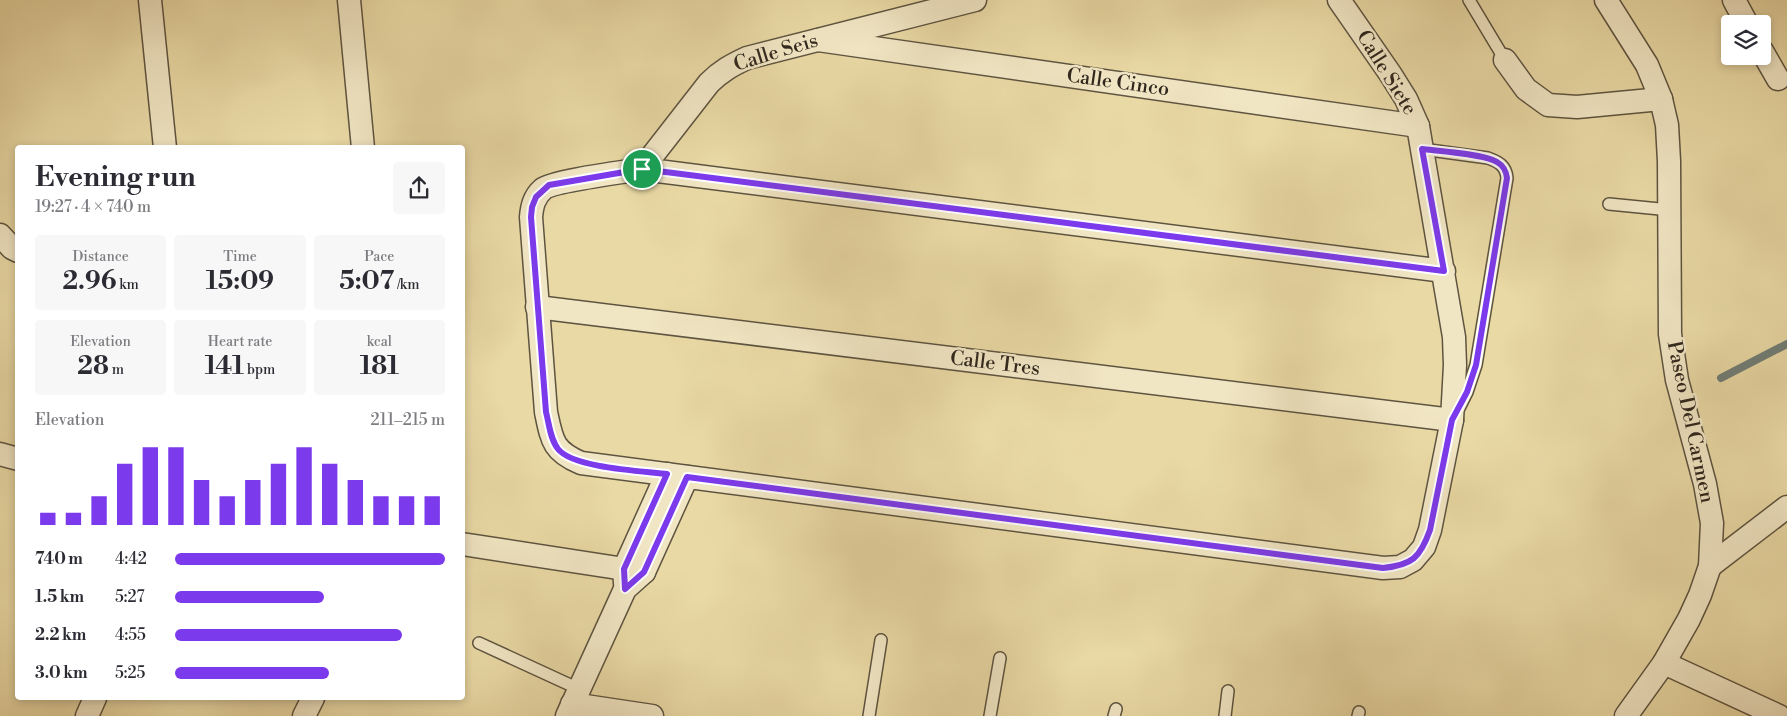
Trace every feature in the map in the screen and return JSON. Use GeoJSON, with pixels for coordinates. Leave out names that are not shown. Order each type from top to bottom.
{"type":"FeatureCollection","features":[{"type":"Feature","properties":{"kind":"street"},"geometry":{"type":"LineString","coordinates":[[150,0],[165,145]]}},
{"type":"Feature","properties":{"kind":"street"},"geometry":{"type":"LineString","coordinates":[[349,0],[363,145]]}},
{"type":"Feature","properties":{"kind":"street","name":"Calle Seis"},"geometry":{"type":"LineString","coordinates":[[642,169],[709,83],[721,72],[747,58],[975,0]]}},
{"type":"Feature","properties":{"kind":"street","name":"Calle Siete"},"geometry":{"type":"LineString","coordinates":[[677,476],[1383,568],[1400,566],[1413,560],[1424,547],[1430,530],[1452,420],[1455,365],[1454,337],[1418,126],[1406,99],[1391,75],[1339,0]]}},
{"type":"Feature","properties":{"kind":"street","name":"Paseo Del Carmen"},"geometry":{"type":"LineString","coordinates":[[1606,0],[1647,65],[1661,99],[1668,125],[1670,334],[1677,380],[1705,484],[1712,522],[1710,566],[1700,595],[1689,619],[1664,663],[1626,716]]}},
{"type":"Feature","properties":{"kind":"street"},"geometry":{"type":"LineString","coordinates":[[1734,0],[1743,15]]}},
{"type":"Feature","properties":{"kind":"street","name":"Calle Cinco"},"geometry":{"type":"LineString","coordinates":[[818,40],[1418,126]]}},
{"type":"Feature","properties":{"kind":"street"},"geometry":{"type":"LineString","coordinates":[[1505,60],[1526,89],[1548,104],[1577,107],[1661,99]]}},
{"type":"Feature","properties":{"kind":"street"},"geometry":{"type":"LineString","coordinates":[[1770,65],[1778,79]]}},
{"type":"Feature","properties":{"kind":"street"},"geometry":{"type":"LineString","coordinates":[[652,716],[573,703],[677,476],[581,463],[567,457],[557,449],[550,432],[546,412],[531,217],[536,197],[549,185],[642,169],[1444,271]]}},
{"type":"Feature","properties":{"kind":"street"},"geometry":{"type":"LineString","coordinates":[[0,235],[15,250]]}},
{"type":"Feature","properties":{"kind":"street","name":"Calle Tres"},"geometry":{"type":"LineString","coordinates":[[538,307],[1452,420]]}},
{"type":"Feature","properties":{"kind":"street"},"geometry":{"type":"LineString","coordinates":[[0,454],[15,458]]}},
{"type":"Feature","properties":{"kind":"street"},"geometry":{"type":"LineString","coordinates":[[1710,566],[1787,507]]}},
{"type":"Feature","properties":{"kind":"street"},"geometry":{"type":"LineString","coordinates":[[465,545],[631,577]]}},
{"type":"Feature","properties":{"kind":"street"},"geometry":{"type":"LineString","coordinates":[[1664,663],[1779,716]]}},
{"type":"Feature","properties":{"kind":"street"},"geometry":{"type":"LineString","coordinates":[[86,716],[94,700]]}},
{"type":"Feature","properties":{"kind":"street"},"geometry":{"type":"LineString","coordinates":[[304,716],[312,700]]}},
{"type":"Feature","properties":{"kind":"lane"},"geometry":{"type":"LineString","coordinates":[[1469,0],[1505,60]]}},
{"type":"Feature","properties":{"kind":"lane"},"geometry":{"type":"LineString","coordinates":[[1422,149],[1488,158],[1496,161],[1506,171],[1504,198],[1476,365],[1467,392],[1452,420]]}},
{"type":"Feature","properties":{"kind":"lane"},"geometry":{"type":"LineString","coordinates":[[1609,204],[1670,210]]}},
{"type":"Feature","properties":{"kind":"lane"},"geometry":{"type":"LineString","coordinates":[[869,716],[881,640]]}},
{"type":"Feature","properties":{"kind":"lane"},"geometry":{"type":"LineString","coordinates":[[479,643],[573,703]]}},
{"type":"Feature","properties":{"kind":"lane"},"geometry":{"type":"LineString","coordinates":[[990,716],[1000,658]]}},
{"type":"Feature","properties":{"kind":"lane"},"geometry":{"type":"LineString","coordinates":[[1225,716],[1228,691]]}},
{"type":"Feature","properties":{"kind":"waterway"},"geometry":{"type":"LineString","coordinates":[[1721,378],[1787,344]]}},
{"type":"Feature","properties":{"kind":"route"},"geometry":{"type":"LineString","coordinates":[[1422,149],[1488,158],[1496,161],[1506,171],[1507,178],[1483,331],[1476,365],[1467,392],[1452,420],[1430,530],[1424,547],[1413,560],[1400,566],[1383,568],[687,477],[644,572],[625,589],[624,569],[667,474],[581,463],[567,457],[557,449],[550,432],[546,412],[531,217],[536,197],[549,185],[642,169],[1444,271],[1422,149]]}}]}
